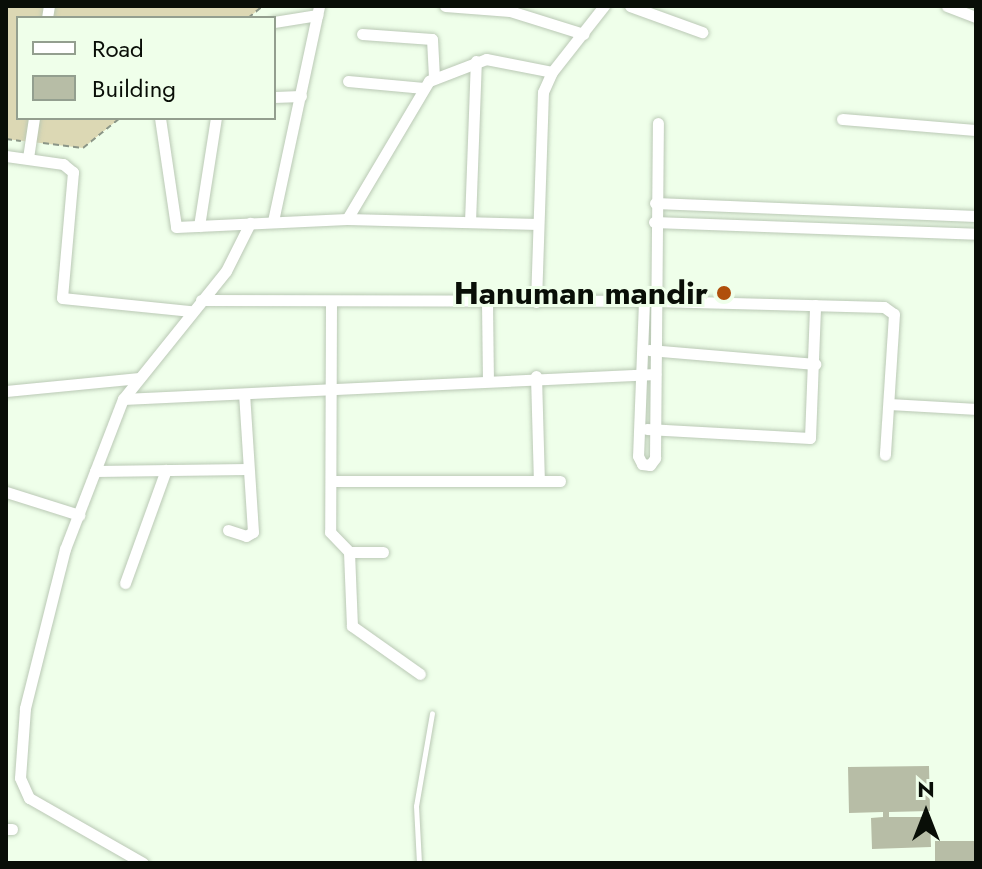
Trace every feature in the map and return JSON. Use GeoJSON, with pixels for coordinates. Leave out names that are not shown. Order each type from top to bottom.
{"type":"FeatureCollection","features":[{"type":"Feature","properties":{"kind":"street"},"geometry":{"type":"LineString","coordinates":[[445,6],[510,11],[584,34]]}},
{"type":"Feature","properties":{"kind":"street"},"geometry":{"type":"LineString","coordinates":[[536,302],[541,114],[552,72],[604,6]]}},
{"type":"Feature","properties":{"kind":"street"},"geometry":{"type":"LineString","coordinates":[[630,6],[702,32]]}},
{"type":"Feature","properties":{"kind":"street"},"geometry":{"type":"LineString","coordinates":[[947,6],[976,17]]}},
{"type":"Feature","properties":{"kind":"street"},"geometry":{"type":"LineString","coordinates":[[273,221],[318,11],[276,22]]}},
{"type":"Feature","properties":{"kind":"street"},"geometry":{"type":"LineString","coordinates":[[362,34],[432,39],[434,78]]}},
{"type":"Feature","properties":{"kind":"street"},"geometry":{"type":"LineString","coordinates":[[347,219],[424,88],[434,78],[476,61],[498,58],[552,72]]}},
{"type":"Feature","properties":{"kind":"street"},"geometry":{"type":"LineString","coordinates":[[470,222],[476,61]]}},
{"type":"Feature","properties":{"kind":"street"},"geometry":{"type":"LineString","coordinates":[[348,81],[424,88]]}},
{"type":"Feature","properties":{"kind":"street"},"geometry":{"type":"LineString","coordinates":[[276,97],[301,96]]}},
{"type":"Feature","properties":{"kind":"street"},"geometry":{"type":"LineString","coordinates":[[842,119],[976,130]]}},
{"type":"Feature","properties":{"kind":"street"},"geometry":{"type":"LineString","coordinates":[[28,158],[34,120]]}},
{"type":"Feature","properties":{"kind":"street"},"geometry":{"type":"LineString","coordinates":[[160,120],[172,222],[176,227],[347,219],[538,224]]}},
{"type":"Feature","properties":{"kind":"street"},"geometry":{"type":"LineString","coordinates":[[199,226],[216,120]]}},
{"type":"Feature","properties":{"kind":"street"},"geometry":{"type":"LineString","coordinates":[[650,301],[656,350],[655,458],[650,465],[639,461],[640,374],[650,301],[658,123]]}},
{"type":"Feature","properties":{"kind":"street"},"geometry":{"type":"LineString","coordinates":[[6,156],[63,164],[73,172],[60,296],[191,311]]}},
{"type":"Feature","properties":{"kind":"street"},"geometry":{"type":"LineString","coordinates":[[655,203],[976,216]]}},
{"type":"Feature","properties":{"kind":"street"},"geometry":{"type":"LineString","coordinates":[[654,222],[976,234]]}},
{"type":"Feature","properties":{"kind":"street"},"geometry":{"type":"LineString","coordinates":[[143,863],[29,798],[20,778],[25,708],[79,515],[123,399],[226,271],[250,223]]}},
{"type":"Feature","properties":{"kind":"street"},"geometry":{"type":"LineString","coordinates":[[201,300],[650,301],[884,307],[894,314],[885,455]]}},
{"type":"Feature","properties":{"kind":"street"},"geometry":{"type":"LineString","coordinates":[[331,301],[328,389],[330,532],[349,552],[352,626],[420,674]]}},
{"type":"Feature","properties":{"kind":"street"},"geometry":{"type":"LineString","coordinates":[[487,302],[488,379]]}},
{"type":"Feature","properties":{"kind":"street"},"geometry":{"type":"LineString","coordinates":[[639,429],[807,440],[815,364],[815,305]]}},
{"type":"Feature","properties":{"kind":"street"},"geometry":{"type":"LineString","coordinates":[[642,350],[815,364]]}},
{"type":"Feature","properties":{"kind":"street"},"geometry":{"type":"LineString","coordinates":[[123,399],[536,376],[655,374]]}},
{"type":"Feature","properties":{"kind":"street"},"geometry":{"type":"LineString","coordinates":[[536,376],[539,481]]}},
{"type":"Feature","properties":{"kind":"street"},"geometry":{"type":"LineString","coordinates":[[6,391],[139,378]]}},
{"type":"Feature","properties":{"kind":"street"},"geometry":{"type":"LineString","coordinates":[[228,530],[252,535],[244,394]]}},
{"type":"Feature","properties":{"kind":"street"},"geometry":{"type":"LineString","coordinates":[[890,404],[976,409]]}},
{"type":"Feature","properties":{"kind":"street"},"geometry":{"type":"LineString","coordinates":[[95,471],[247,469]]}},
{"type":"Feature","properties":{"kind":"street"},"geometry":{"type":"LineString","coordinates":[[125,583],[166,470]]}},
{"type":"Feature","properties":{"kind":"street"},"geometry":{"type":"LineString","coordinates":[[331,481],[560,481]]}},
{"type":"Feature","properties":{"kind":"street"},"geometry":{"type":"LineString","coordinates":[[6,492],[79,515]]}},
{"type":"Feature","properties":{"kind":"street"},"geometry":{"type":"LineString","coordinates":[[349,552],[383,552]]}},
{"type":"Feature","properties":{"kind":"lane"},"geometry":{"type":"LineString","coordinates":[[419,863],[417,791],[432,713]]}},
{"type":"Feature","properties":{"kind":"path"},"geometry":{"type":"LineString","coordinates":[[37,142],[83,148],[118,120]]}},
{"type":"Feature","properties":{"kind":"path"},"geometry":{"type":"LineString","coordinates":[[6,139],[21,141]]}},
{"type":"Feature","properties":{"kind":"shaded area"},"geometry":{"type":"Polygon","coordinates":[[[6,6],[263,6],[250,16],[16,16],[16,120],[118,120],[83,148],[6,139],[6,6]]]}},
{"type":"Feature","properties":{"kind":"building"},"geometry":{"type":"Polygon","coordinates":[[[929,766],[930,811],[889,812],[889,817],[930,817],[931,847],[872,849],[871,818],[883,817],[883,812],[849,813],[848,767],[929,766]]]}},
{"type":"Feature","properties":{"kind":"building"},"geometry":{"type":"Polygon","coordinates":[[[935,841],[976,841],[976,863],[935,863],[935,841]]]}},
{"type":"Feature","properties":{"kind":"place","name":"Hanuman mandir"},"geometry":{"type":"Point","coordinates":[724,293]}}]}
